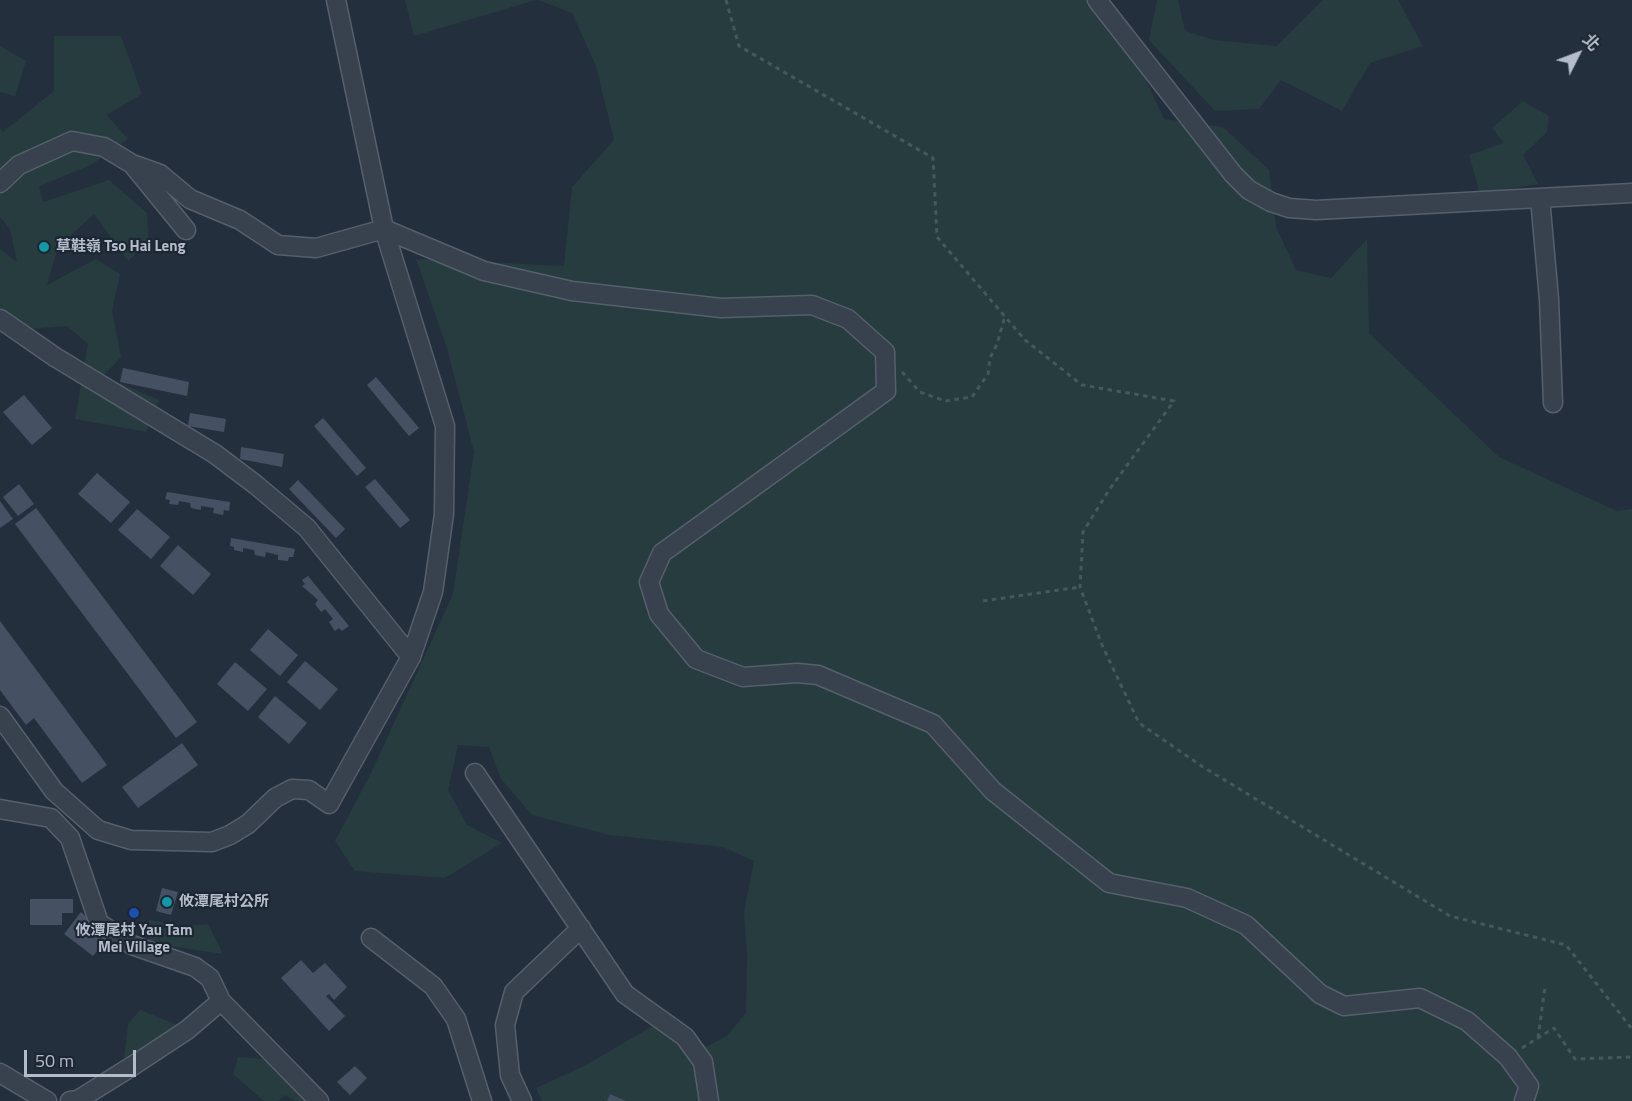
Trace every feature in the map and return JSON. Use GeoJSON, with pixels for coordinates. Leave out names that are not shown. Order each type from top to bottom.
{"type":"FeatureCollection","features":[{"type":"Feature","properties":{"kind":"street"},"geometry":{"type":"LineString","coordinates":[[0,716],[54,791],[98,830],[131,840],[212,842],[230,836],[248,824],[275,798],[292,789],[309,790],[329,804],[411,657],[433,592],[444,514],[445,426],[384,229],[336,0]]}},
{"type":"Feature","properties":{"kind":"street"},"geometry":{"type":"LineString","coordinates":[[1097,0],[1233,174],[1263,199],[1289,208],[1316,210],[1632,193]]}},
{"type":"Feature","properties":{"kind":"street"},"geometry":{"type":"LineString","coordinates":[[0,183],[19,165],[72,141],[104,147],[132,164],[160,174],[190,199],[240,220],[278,245],[316,248],[384,229],[484,271],[572,291],[721,308],[812,304],[848,319],[885,352],[886,391],[662,553],[649,582],[659,614],[696,658],[743,678],[797,674],[818,675],[933,723],[993,791],[1109,884],[1187,898],[1246,926],[1320,994],[1344,1006],[1420,998],[1467,1021],[1508,1057],[1529,1086],[1524,1101]]}},
{"type":"Feature","properties":{"kind":"street"},"geometry":{"type":"LineString","coordinates":[[132,164],[186,230]]}},
{"type":"Feature","properties":{"kind":"street"},"geometry":{"type":"LineString","coordinates":[[1540,198],[1549,298],[1552,403]]}},
{"type":"Feature","properties":{"kind":"street"},"geometry":{"type":"LineString","coordinates":[[0,318],[55,357],[214,454],[256,485],[308,528],[411,657]]}},
{"type":"Feature","properties":{"kind":"street"},"geometry":{"type":"LineString","coordinates":[[475,773],[626,994],[685,1037],[703,1062],[709,1101]]}},
{"type":"Feature","properties":{"kind":"street"},"geometry":{"type":"LineString","coordinates":[[0,809],[51,818],[70,838],[99,923],[132,945],[195,967],[210,978],[221,1001],[319,1101]]}},
{"type":"Feature","properties":{"kind":"street"},"geometry":{"type":"LineString","coordinates":[[522,1101],[510,1075],[505,1025],[514,992],[581,928]]}},
{"type":"Feature","properties":{"kind":"street"},"geometry":{"type":"LineString","coordinates":[[371,938],[433,986],[456,1019],[482,1101]]}},
{"type":"Feature","properties":{"kind":"street"},"geometry":{"type":"LineString","coordinates":[[70,1101],[78,1100],[187,1030],[221,1001]]}},
{"type":"Feature","properties":{"kind":"street"},"geometry":{"type":"LineString","coordinates":[[0,1073],[47,1101]]}},
{"type":"Feature","properties":{"kind":"path"},"geometry":{"type":"LineString","coordinates":[[726,0],[739,46],[933,158],[937,237],[1025,340],[1082,385],[1174,400],[1109,490],[1083,532],[1080,587],[1101,645],[1139,723],[1203,767],[1450,916],[1566,945],[1632,1029]]}},
{"type":"Feature","properties":{"kind":"path"},"geometry":{"type":"LineString","coordinates":[[885,352],[920,392],[945,401],[972,397],[988,374],[990,358],[997,344],[1005,316]]}},
{"type":"Feature","properties":{"kind":"path"},"geometry":{"type":"LineString","coordinates":[[983,601],[1080,587]]}},
{"type":"Feature","properties":{"kind":"path"},"geometry":{"type":"LineString","coordinates":[[1538,1038],[1545,987]]}},
{"type":"Feature","properties":{"kind":"path"},"geometry":{"type":"LineString","coordinates":[[1508,1057],[1554,1028],[1575,1059],[1632,1057]]}},
{"type":"Feature","properties":{"kind":"green space"},"geometry":{"type":"Polygon","coordinates":[[[405,0],[536,0],[414,36],[405,0]]]}},
{"type":"Feature","properties":{"kind":"green space"},"geometry":{"type":"Polygon","coordinates":[[[538,0],[1090,0],[1130,46],[1164,119],[1223,127],[1269,170],[1276,227],[1296,270],[1331,278],[1367,239],[1369,333],[1499,457],[1617,511],[1632,509],[1632,1101],[542,1101],[536,1088],[586,1065],[656,1024],[702,1049],[727,1036],[746,1013],[747,956],[744,912],[754,861],[723,847],[609,835],[532,815],[501,779],[489,747],[458,745],[448,790],[467,825],[502,843],[445,878],[355,871],[335,841],[372,771],[453,594],[474,452],[447,348],[416,259],[564,266],[572,187],[614,140],[596,66],[572,13],[538,0]]]}},
{"type":"Feature","properties":{"kind":"green space"},"geometry":{"type":"Polygon","coordinates":[[[1157,0],[1178,0],[1185,31],[1214,40],[1277,46],[1323,0],[1398,0],[1423,46],[1370,63],[1342,111],[1281,80],[1259,109],[1215,111],[1149,40],[1157,0]]]}},
{"type":"Feature","properties":{"kind":"green space"},"geometry":{"type":"Polygon","coordinates":[[[54,36],[121,36],[142,94],[107,115],[128,139],[91,165],[39,186],[43,202],[109,180],[147,213],[149,241],[128,261],[94,214],[58,247],[47,285],[96,259],[120,274],[112,311],[121,357],[103,376],[159,400],[146,432],[75,419],[88,344],[67,326],[0,331],[0,249],[17,262],[10,229],[0,217],[0,128],[3,132],[54,91],[54,36]]]}},
{"type":"Feature","properties":{"kind":"green space"},"geometry":{"type":"Polygon","coordinates":[[[0,46],[26,61],[15,96],[0,92],[0,46]]]}},
{"type":"Feature","properties":{"kind":"green space"},"geometry":{"type":"Polygon","coordinates":[[[1523,101],[1549,116],[1547,132],[1523,155],[1538,184],[1480,194],[1469,155],[1504,143],[1492,128],[1523,101]]]}},
{"type":"Feature","properties":{"kind":"green space"},"geometry":{"type":"Polygon","coordinates":[[[149,920],[186,926],[208,924],[223,954],[150,943],[149,920]]]}},
{"type":"Feature","properties":{"kind":"green space"},"geometry":{"type":"Polygon","coordinates":[[[140,1010],[180,1026],[177,1042],[124,1058],[128,1024],[140,1010]]]}},
{"type":"Feature","properties":{"kind":"green space"},"geometry":{"type":"Polygon","coordinates":[[[238,1057],[266,1059],[308,1101],[295,1101],[285,1095],[278,1101],[264,1101],[233,1074],[238,1057]]]}},
{"type":"Feature","properties":{"kind":"building"},"geometry":{"type":"Polygon","coordinates":[[[123,368],[189,382],[187,396],[120,382],[123,368]]]}},
{"type":"Feature","properties":{"kind":"building"},"geometry":{"type":"Polygon","coordinates":[[[376,377],[419,428],[409,436],[367,385],[376,377]]]}},
{"type":"Feature","properties":{"kind":"building"},"geometry":{"type":"Polygon","coordinates":[[[24,395],[52,428],[32,445],[3,412],[24,395]]]}},
{"type":"Feature","properties":{"kind":"building"},"geometry":{"type":"Polygon","coordinates":[[[190,413],[226,419],[224,432],[188,426],[190,413]]]}},
{"type":"Feature","properties":{"kind":"building"},"geometry":{"type":"Polygon","coordinates":[[[323,418],[366,468],[357,476],[314,426],[323,418]]]}},
{"type":"Feature","properties":{"kind":"building"},"geometry":{"type":"Polygon","coordinates":[[[241,447],[284,454],[282,467],[240,459],[241,447]]]}},
{"type":"Feature","properties":{"kind":"building"},"geometry":{"type":"Polygon","coordinates":[[[97,473],[130,502],[111,523],[78,494],[97,473]]]}},
{"type":"Feature","properties":{"kind":"building"},"geometry":{"type":"Polygon","coordinates":[[[375,479],[410,520],[400,528],[365,487],[375,479]]]}},
{"type":"Feature","properties":{"kind":"building"},"geometry":{"type":"Polygon","coordinates":[[[298,480],[345,529],[336,538],[289,489],[298,480]]]}},
{"type":"Feature","properties":{"kind":"building"},"geometry":{"type":"Polygon","coordinates":[[[19,484],[34,504],[18,516],[3,497],[19,484]]]}},
{"type":"Feature","properties":{"kind":"building"},"geometry":{"type":"Polygon","coordinates":[[[167,492],[230,502],[229,511],[224,510],[223,515],[213,513],[214,508],[201,506],[201,510],[191,508],[190,503],[179,501],[178,505],[169,504],[170,500],[165,499],[167,492]]]}},
{"type":"Feature","properties":{"kind":"building"},"geometry":{"type":"Polygon","coordinates":[[[0,501],[13,519],[0,528],[0,501]]]}},
{"type":"Feature","properties":{"kind":"building"},"geometry":{"type":"Polygon","coordinates":[[[36,508],[197,722],[176,738],[15,524],[36,508]]]}},
{"type":"Feature","properties":{"kind":"building"},"geometry":{"type":"Polygon","coordinates":[[[137,509],[170,537],[151,559],[118,530],[137,509]]]}},
{"type":"Feature","properties":{"kind":"building"},"geometry":{"type":"Polygon","coordinates":[[[231,538],[295,549],[293,557],[289,557],[288,561],[278,560],[278,555],[266,552],[265,557],[255,555],[254,550],[243,548],[243,552],[234,550],[234,547],[230,546],[231,538]]]}},
{"type":"Feature","properties":{"kind":"building"},"geometry":{"type":"Polygon","coordinates":[[[178,545],[211,574],[193,595],[160,566],[178,545]]]}},
{"type":"Feature","properties":{"kind":"building"},"geometry":{"type":"Polygon","coordinates":[[[308,576],[349,626],[342,631],[339,628],[335,631],[329,622],[333,619],[325,609],[321,612],[315,604],[318,600],[302,586],[305,584],[302,580],[308,576]]]}},
{"type":"Feature","properties":{"kind":"building"},"geometry":{"type":"Polygon","coordinates":[[[0,621],[107,765],[82,783],[34,718],[26,725],[0,690],[0,621]]]}},
{"type":"Feature","properties":{"kind":"building"},"geometry":{"type":"Polygon","coordinates":[[[268,629],[298,655],[280,676],[250,650],[268,629]]]}},
{"type":"Feature","properties":{"kind":"building"},"geometry":{"type":"Polygon","coordinates":[[[305,661],[338,689],[320,710],[287,682],[305,661]]]}},
{"type":"Feature","properties":{"kind":"building"},"geometry":{"type":"Polygon","coordinates":[[[235,662],[267,689],[248,711],[217,684],[235,662]]]}},
{"type":"Feature","properties":{"kind":"building"},"geometry":{"type":"Polygon","coordinates":[[[275,696],[307,723],[289,744],[258,717],[275,696]]]}},
{"type":"Feature","properties":{"kind":"building"},"geometry":{"type":"Polygon","coordinates":[[[182,743],[198,765],[138,808],[122,787],[182,743]]]}},
{"type":"Feature","properties":{"kind":"building","name":"攸潭尾村公所"},"geometry":{"type":"Polygon","coordinates":[[[162,888],[178,892],[171,915],[156,911],[162,888]]]}},
{"type":"Feature","properties":{"kind":"building"},"geometry":{"type":"Polygon","coordinates":[[[30,899],[73,899],[73,913],[62,913],[62,925],[30,925],[30,899]]]}},
{"type":"Feature","properties":{"kind":"building"},"geometry":{"type":"Polygon","coordinates":[[[81,912],[109,937],[93,956],[64,934],[81,912]]]}},
{"type":"Feature","properties":{"kind":"building"},"geometry":{"type":"Polygon","coordinates":[[[301,960],[313,973],[325,963],[347,987],[334,1000],[329,994],[326,996],[345,1016],[329,1031],[281,978],[301,960]]]}},
{"type":"Feature","properties":{"kind":"building"},"geometry":{"type":"Polygon","coordinates":[[[355,1066],[367,1078],[350,1095],[337,1082],[355,1066]]]}},
{"type":"Feature","properties":{"kind":"building"},"geometry":{"type":"Polygon","coordinates":[[[610,1094],[626,1101],[607,1101],[610,1094]]]}},
{"type":"Feature","properties":{"kind":"place","name":"草鞋嶺 Tso Hai Leng"},"geometry":{"type":"Point","coordinates":[44,247]}},
{"type":"Feature","properties":{"kind":"place","name":"攸潭尾村公所"},"geometry":{"type":"Point","coordinates":[167,902]}},
{"type":"Feature","properties":{"kind":"place","name":"攸潭尾村 Yau Tam Mei Village"},"geometry":{"type":"Point","coordinates":[134,913]}}]}
